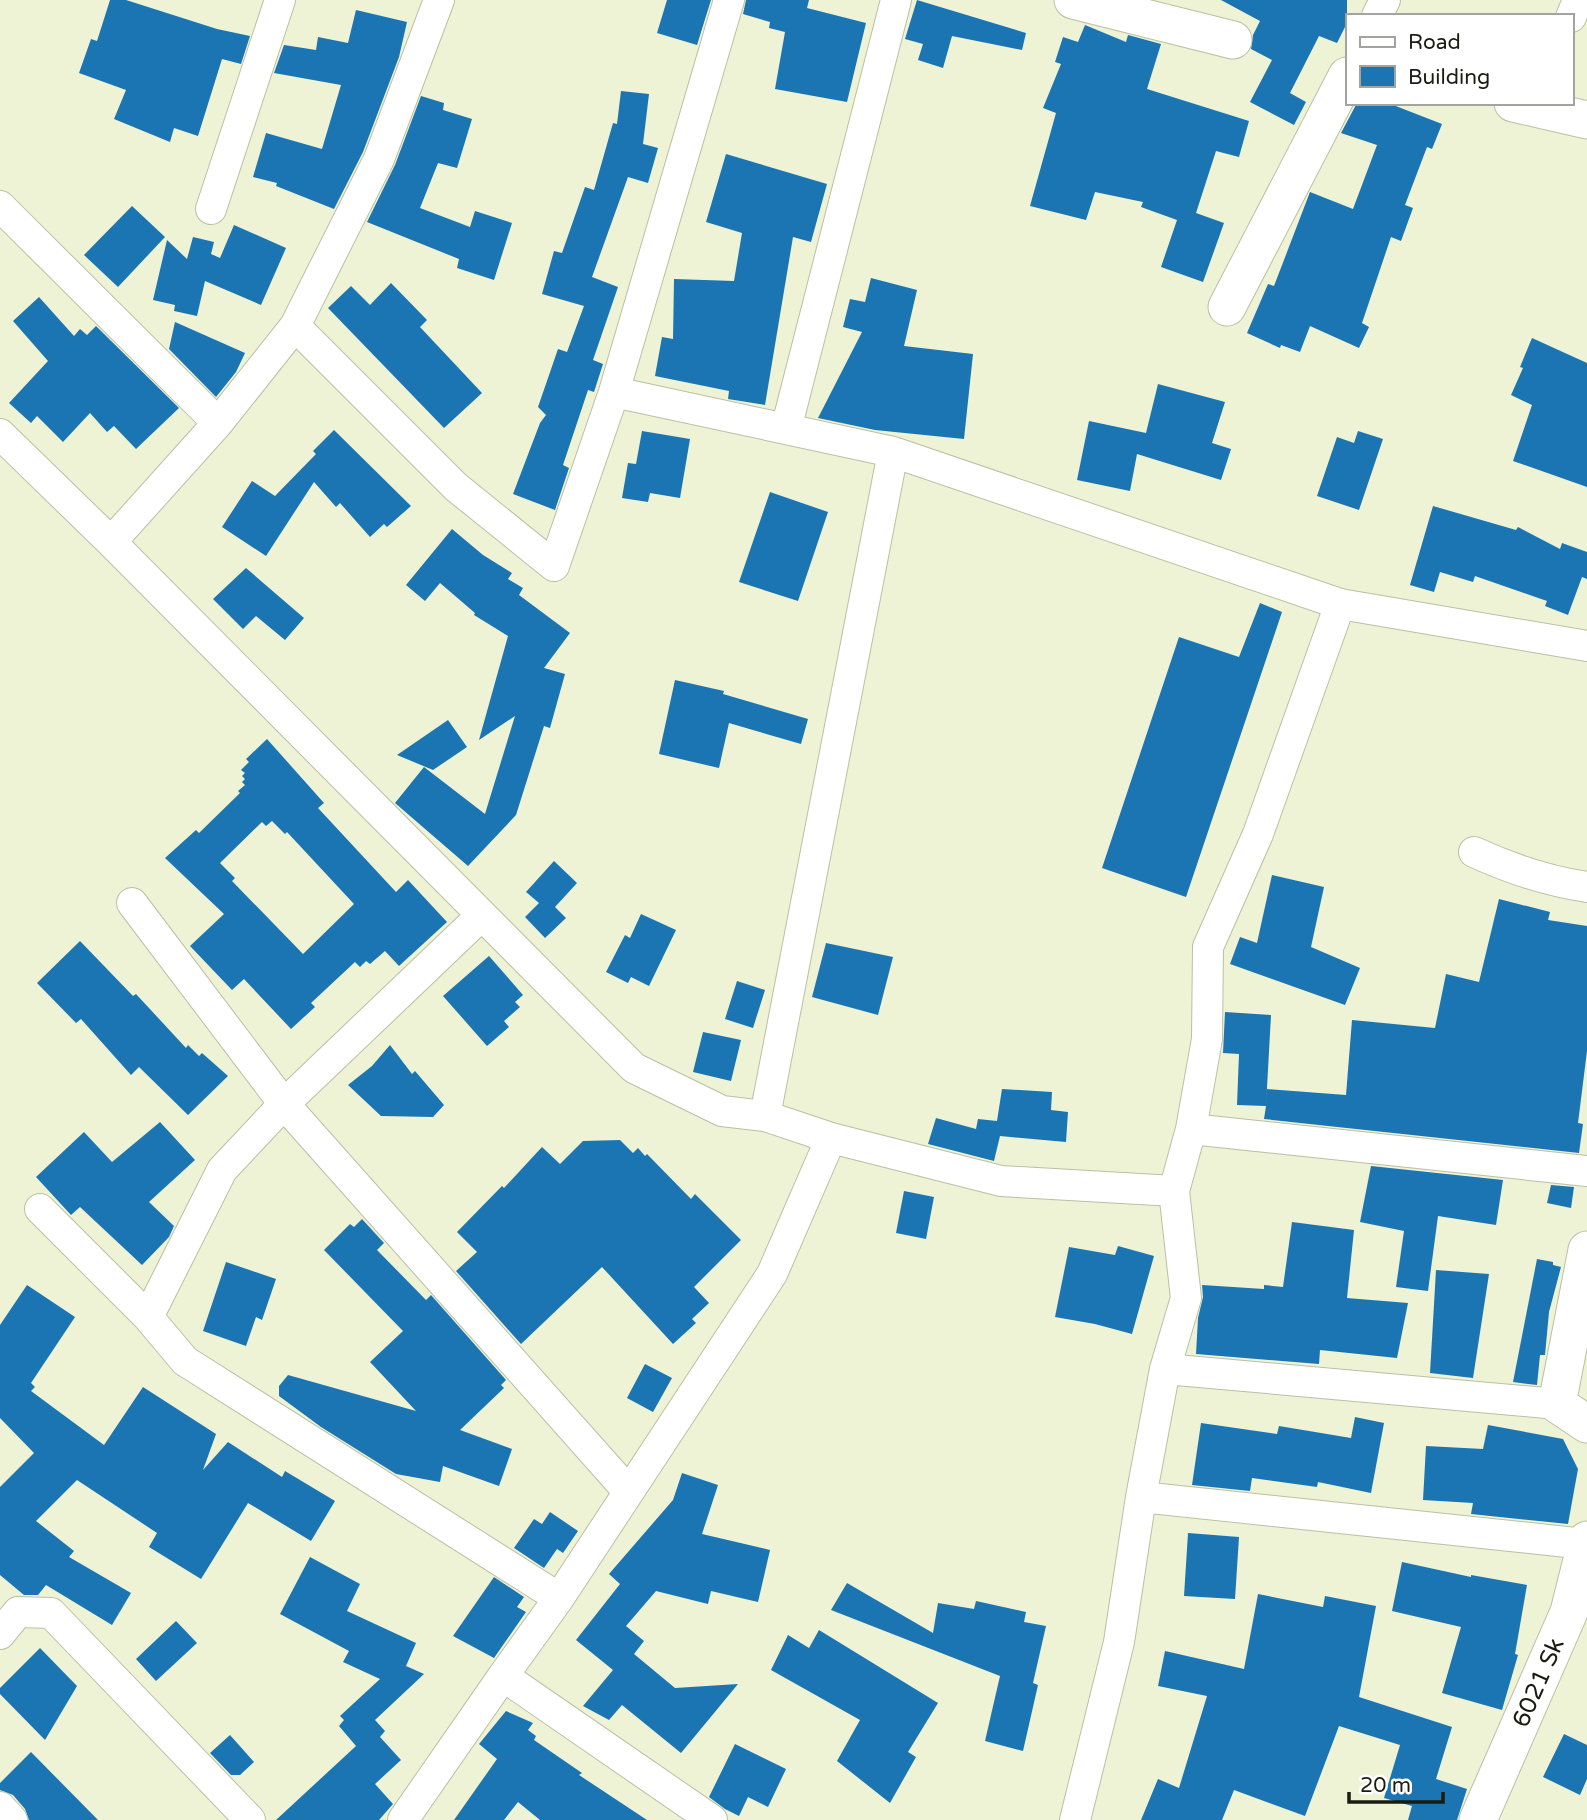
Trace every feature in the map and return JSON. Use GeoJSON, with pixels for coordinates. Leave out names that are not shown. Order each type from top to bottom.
{"type":"FeatureCollection","features":[{"type":"Feature","properties":{"kind":"street"},"geometry":{"type":"LineString","coordinates":[[211,209],[280,0]]}},
{"type":"Feature","properties":{"kind":"street"},"geometry":{"type":"LineString","coordinates":[[111,542],[218,424],[295,326],[379,159],[439,0]]}},
{"type":"Feature","properties":{"kind":"street"},"geometry":{"type":"LineString","coordinates":[[295,326],[456,487],[554,566],[614,392],[729,0]]}},
{"type":"Feature","properties":{"kind":"street"},"geometry":{"type":"LineString","coordinates":[[786,429],[896,0]]}},
{"type":"Feature","properties":{"kind":"street"},"geometry":{"type":"LineString","coordinates":[[1073,0],[1139,7],[1233,40]]}},
{"type":"Feature","properties":{"kind":"street"},"geometry":{"type":"LineString","coordinates":[[1227,307],[1346,78]]}},
{"type":"Feature","properties":{"kind":"street"},"geometry":{"type":"LineString","coordinates":[[1528,105],[1587,120]]}},
{"type":"Feature","properties":{"kind":"street"},"geometry":{"type":"LineString","coordinates":[[0,206],[218,424]]}},
{"type":"Feature","properties":{"kind":"street"},"geometry":{"type":"LineString","coordinates":[[614,392],[893,452],[1340,604],[1587,646]]}},
{"type":"Feature","properties":{"kind":"street"},"geometry":{"type":"LineString","coordinates":[[0,434],[111,542],[634,1068],[722,1111],[765,1116],[831,1138],[1001,1181],[1174,1191]]}},
{"type":"Feature","properties":{"kind":"street"},"geometry":{"type":"LineString","coordinates":[[765,1116],[893,452]]}},
{"type":"Feature","properties":{"kind":"street"},"geometry":{"type":"LineString","coordinates":[[1075,1820],[1119,1642],[1164,1369],[1186,1297],[1174,1191],[1191,1129],[1207,1039],[1208,947],[1258,834],[1340,604]]}},
{"type":"Feature","properties":{"kind":"street"},"geometry":{"type":"LineString","coordinates":[[1474,852],[1508,868],[1552,882],[1587,887]]}},
{"type":"Feature","properties":{"kind":"street"},"geometry":{"type":"LineString","coordinates":[[132,904],[284,1104],[628,1491]]}},
{"type":"Feature","properties":{"kind":"street"},"geometry":{"type":"LineString","coordinates":[[148,1317],[222,1170],[284,1104],[482,915]]}},
{"type":"Feature","properties":{"kind":"street"},"geometry":{"type":"LineString","coordinates":[[1191,1129],[1587,1171]]}},
{"type":"Feature","properties":{"kind":"street"},"geometry":{"type":"LineString","coordinates":[[403,1820],[559,1598],[772,1274],[831,1138]]}},
{"type":"Feature","properties":{"kind":"street"},"geometry":{"type":"LineString","coordinates":[[40,1209],[148,1317],[185,1361],[559,1598]]}},
{"type":"Feature","properties":{"kind":"street"},"geometry":{"type":"LineString","coordinates":[[1557,1404],[1587,1250]]}},
{"type":"Feature","properties":{"kind":"street"},"geometry":{"type":"LineString","coordinates":[[1164,1369],[1557,1404],[1587,1424]]}},
{"type":"Feature","properties":{"kind":"street"},"geometry":{"type":"LineString","coordinates":[[1141,1497],[1587,1542]]}},
{"type":"Feature","properties":{"kind":"street","name":"6021 Sk"},"geometry":{"type":"LineString","coordinates":[[1478,1820],[1578,1616],[1587,1542]]}},
{"type":"Feature","properties":{"kind":"street"},"geometry":{"type":"LineString","coordinates":[[0,1634],[18,1612],[51,1613],[250,1820]]}},
{"type":"Feature","properties":{"kind":"street"},"geometry":{"type":"LineString","coordinates":[[503,1676],[712,1820]]}},
{"type":"Feature","properties":{"kind":"street"},"geometry":{"type":"LineString","coordinates":[[0,1807],[12,1820]]}},
{"type":"Feature","properties":{"kind":"building"},"geometry":{"type":"Polygon","coordinates":[[[110,0],[126,0],[217,29],[250,36],[241,64],[222,59],[198,136],[174,128],[170,142],[114,119],[126,90],[79,73],[91,39],[97,41],[110,0]]]}},
{"type":"Feature","properties":{"kind":"building"},"geometry":{"type":"Polygon","coordinates":[[[667,0],[711,0],[697,45],[657,33],[667,0]]]}},
{"type":"Feature","properties":{"kind":"building"},"geometry":{"type":"Polygon","coordinates":[[[746,0],[809,0],[807,8],[866,23],[847,102],[775,89],[785,32],[769,28],[770,22],[743,14],[746,0]]]}},
{"type":"Feature","properties":{"kind":"building"},"geometry":{"type":"Polygon","coordinates":[[[917,0],[1026,33],[1022,50],[952,36],[943,68],[918,60],[923,44],[905,39],[917,0]]]}},
{"type":"Feature","properties":{"kind":"building"},"geometry":{"type":"Polygon","coordinates":[[[1221,0],[1347,0],[1346,25],[1337,43],[1319,36],[1290,93],[1306,102],[1294,125],[1250,102],[1272,60],[1251,49],[1253,35],[1260,21],[1221,0]]]}},
{"type":"Feature","properties":{"kind":"building"},"geometry":{"type":"Polygon","coordinates":[[[356,10],[407,22],[399,57],[363,152],[334,209],[276,186],[277,183],[253,177],[266,133],[322,149],[341,85],[274,73],[284,45],[316,50],[318,37],[348,43],[356,10]]]}},
{"type":"Feature","properties":{"kind":"building"},"geometry":{"type":"Polygon","coordinates":[[[1085,25],[1126,42],[1128,35],[1161,44],[1147,89],[1249,121],[1239,157],[1216,151],[1196,213],[1224,223],[1203,282],[1161,267],[1177,220],[1141,207],[1143,202],[1095,192],[1086,220],[1030,206],[1056,113],[1043,108],[1061,64],[1055,62],[1063,37],[1078,42],[1085,25]]]}},
{"type":"Feature","properties":{"kind":"building"},"geometry":{"type":"Polygon","coordinates":[[[621,91],[649,94],[643,144],[658,148],[648,183],[628,177],[592,277],[618,287],[593,360],[603,364],[594,392],[588,390],[563,465],[569,468],[555,510],[513,494],[540,423],[546,415],[538,407],[558,349],[567,352],[584,306],[542,294],[554,251],[562,253],[585,187],[594,190],[613,123],[617,124],[621,91]]]}},
{"type":"Feature","properties":{"kind":"building"},"geometry":{"type":"Polygon","coordinates":[[[421,96],[444,103],[443,110],[472,119],[457,168],[438,163],[420,208],[470,227],[475,211],[512,223],[494,280],[457,268],[459,259],[367,222],[395,165],[421,96]]]}},
{"type":"Feature","properties":{"kind":"building"},"geometry":{"type":"Polygon","coordinates":[[[1356,105],[1393,105],[1442,124],[1432,149],[1427,147],[1405,205],[1413,208],[1401,241],[1391,237],[1362,323],[1369,327],[1359,348],[1310,326],[1300,352],[1281,345],[1280,348],[1247,333],[1268,284],[1274,286],[1310,192],[1353,209],[1377,145],[1341,133],[1356,105]]]}},
{"type":"Feature","properties":{"kind":"building"},"geometry":{"type":"Polygon","coordinates":[[[726,154],[827,184],[811,242],[793,237],[765,405],[728,399],[729,391],[655,376],[662,337],[673,339],[674,279],[734,281],[742,233],[706,222],[726,154]]]}},
{"type":"Feature","properties":{"kind":"building"},"geometry":{"type":"Polygon","coordinates":[[[132,206],[165,237],[118,287],[84,255],[132,206]]]}},
{"type":"Feature","properties":{"kind":"building"},"geometry":{"type":"Polygon","coordinates":[[[234,225],[286,248],[261,305],[205,281],[197,316],[174,311],[175,305],[153,300],[167,240],[187,259],[193,237],[214,242],[211,254],[220,258],[234,225]]]}},
{"type":"Feature","properties":{"kind":"building"},"geometry":{"type":"Polygon","coordinates":[[[871,278],[917,290],[904,346],[973,354],[964,439],[875,430],[818,418],[862,332],[843,327],[850,299],[865,302],[871,278]]]}},
{"type":"Feature","properties":{"kind":"building"},"geometry":{"type":"Polygon","coordinates":[[[391,283],[427,320],[420,327],[482,393],[444,428],[328,308],[351,286],[370,305],[391,283]]]}},
{"type":"Feature","properties":{"kind":"building"},"geometry":{"type":"Polygon","coordinates":[[[39,297],[74,336],[80,329],[87,335],[96,326],[179,408],[136,449],[114,426],[107,432],[90,413],[63,442],[37,416],[31,423],[9,403],[48,361],[13,321],[39,297]]]}},
{"type":"Feature","properties":{"kind":"building"},"geometry":{"type":"Polygon","coordinates":[[[175,322],[245,353],[236,372],[216,397],[169,349],[175,322]]]}},
{"type":"Feature","properties":{"kind":"building"},"geometry":{"type":"Polygon","coordinates":[[[1532,338],[1587,363],[1587,487],[1513,461],[1532,405],[1511,395],[1532,338]]]}},
{"type":"Feature","properties":{"kind":"building"},"geometry":{"type":"Polygon","coordinates":[[[1158,384],[1225,402],[1212,443],[1231,449],[1221,480],[1137,454],[1130,491],[1077,480],[1089,421],[1146,433],[1158,384]]]}},
{"type":"Feature","properties":{"kind":"building"},"geometry":{"type":"Polygon","coordinates":[[[334,430],[411,506],[387,527],[384,524],[370,537],[340,503],[336,507],[314,482],[266,556],[222,527],[252,481],[275,496],[316,454],[313,451],[334,430]]]}},
{"type":"Feature","properties":{"kind":"building"},"geometry":{"type":"Polygon","coordinates":[[[642,431],[690,439],[680,498],[650,493],[648,502],[622,498],[628,463],[636,464],[642,431]]]}},
{"type":"Feature","properties":{"kind":"building"},"geometry":{"type":"Polygon","coordinates":[[[1358,431],[1383,439],[1359,510],[1317,496],[1337,437],[1354,443],[1358,431]]]}},
{"type":"Feature","properties":{"kind":"building"},"geometry":{"type":"Polygon","coordinates":[[[770,492],[828,512],[798,601],[739,582],[770,492]]]}},
{"type":"Feature","properties":{"kind":"building"},"geometry":{"type":"Polygon","coordinates":[[[1433,506],[1516,530],[1518,527],[1560,549],[1562,543],[1587,552],[1587,579],[1582,577],[1568,615],[1545,606],[1547,601],[1475,576],[1473,582],[1440,572],[1434,592],[1410,585],[1433,506]]]}},
{"type":"Feature","properties":{"kind":"building"},"geometry":{"type":"Polygon","coordinates":[[[452,529],[483,555],[512,573],[508,579],[523,588],[519,595],[570,633],[544,668],[565,674],[550,728],[544,726],[516,815],[468,866],[395,803],[424,767],[485,814],[515,716],[479,740],[508,636],[474,615],[475,613],[440,583],[425,601],[406,585],[452,529]]]}},
{"type":"Feature","properties":{"kind":"building"},"geometry":{"type":"Polygon","coordinates":[[[246,568],[304,618],[285,640],[256,616],[243,629],[213,599],[246,568]]]}},
{"type":"Feature","properties":{"kind":"building"},"geometry":{"type":"Polygon","coordinates":[[[1260,603],[1282,612],[1186,897],[1102,868],[1179,637],[1239,657],[1260,603]]]}},
{"type":"Feature","properties":{"kind":"building"},"geometry":{"type":"Polygon","coordinates":[[[675,680],[724,691],[723,694],[808,719],[801,744],[729,723],[719,768],[659,754],[675,680]]]}},
{"type":"Feature","properties":{"kind":"building"},"geometry":{"type":"Polygon","coordinates":[[[448,720],[467,747],[433,770],[397,755],[448,720]]]}},
{"type":"Feature","properties":{"kind":"building"},"geometry":{"type":"Polygon","coordinates":[[[267,739],[324,803],[318,808],[396,892],[408,880],[447,922],[399,966],[385,951],[370,964],[366,961],[360,967],[355,962],[311,1003],[315,1007],[291,1029],[244,979],[232,990],[190,946],[224,914],[165,858],[196,830],[199,833],[240,793],[238,791],[245,785],[242,776],[245,773],[241,770],[249,762],[246,759],[267,739]],[[272,821],[266,826],[262,822],[220,863],[235,878],[232,881],[303,954],[354,904],[287,832],[285,834],[272,821]]]}},
{"type":"Feature","properties":{"kind":"building"},"geometry":{"type":"Polygon","coordinates":[[[554,861],[577,883],[555,907],[566,918],[545,938],[525,917],[539,903],[526,892],[554,861]]]}},
{"type":"Feature","properties":{"kind":"building"},"geometry":{"type":"Polygon","coordinates":[[[1272,875],[1324,887],[1311,947],[1360,968],[1345,1005],[1230,964],[1240,937],[1257,943],[1272,875]]]}},
{"type":"Feature","properties":{"kind":"building"},"geometry":{"type":"Polygon","coordinates":[[[1499,899],[1550,912],[1548,920],[1587,926],[1587,1051],[1578,1123],[1583,1124],[1579,1153],[1264,1119],[1267,1089],[1346,1095],[1352,1020],[1435,1028],[1446,974],[1479,982],[1499,899]]]}},
{"type":"Feature","properties":{"kind":"building"},"geometry":{"type":"Polygon","coordinates":[[[641,914],[676,930],[649,986],[631,977],[628,983],[606,972],[625,935],[630,938],[641,914]]]}},
{"type":"Feature","properties":{"kind":"building"},"geometry":{"type":"Polygon","coordinates":[[[80,941],[133,996],[136,994],[186,1048],[188,1045],[199,1056],[202,1053],[228,1076],[188,1115],[139,1067],[131,1075],[81,1019],[76,1023],[37,983],[80,941]]]}},
{"type":"Feature","properties":{"kind":"building"},"geometry":{"type":"Polygon","coordinates":[[[826,943],[893,957],[878,1015],[812,997],[826,943]]]}},
{"type":"Feature","properties":{"kind":"building"},"geometry":{"type":"Polygon","coordinates":[[[489,956],[523,995],[515,1002],[520,1007],[504,1021],[509,1027],[487,1046],[443,996],[489,956]]]}},
{"type":"Feature","properties":{"kind":"building"},"geometry":{"type":"Polygon","coordinates":[[[737,981],[765,990],[753,1028],[725,1019],[737,981]]]}},
{"type":"Feature","properties":{"kind":"building"},"geometry":{"type":"Polygon","coordinates":[[[1225,1012],[1271,1015],[1266,1106],[1237,1105],[1239,1054],[1223,1053],[1225,1012]]]}},
{"type":"Feature","properties":{"kind":"building"},"geometry":{"type":"Polygon","coordinates":[[[703,1032],[741,1040],[731,1081],[693,1072],[703,1032]]]}},
{"type":"Feature","properties":{"kind":"building"},"geometry":{"type":"Polygon","coordinates":[[[390,1045],[412,1074],[415,1071],[444,1105],[433,1117],[381,1116],[348,1085],[372,1066],[390,1045]]]}},
{"type":"Feature","properties":{"kind":"building"},"geometry":{"type":"Polygon","coordinates":[[[1002,1089],[1052,1092],[1051,1110],[1068,1112],[1066,1142],[1000,1136],[994,1161],[928,1144],[936,1118],[976,1129],[978,1119],[997,1121],[1002,1089]]]}},
{"type":"Feature","properties":{"kind":"building"},"geometry":{"type":"Polygon","coordinates":[[[160,1122],[195,1160],[149,1202],[174,1226],[169,1237],[142,1265],[80,1207],[71,1215],[36,1177],[84,1132],[112,1162],[160,1122]]]}},
{"type":"Feature","properties":{"kind":"building"},"geometry":{"type":"Polygon","coordinates":[[[620,1140],[633,1153],[638,1148],[645,1156],[647,1154],[691,1199],[695,1194],[741,1240],[694,1287],[709,1303],[692,1319],[696,1323],[673,1344],[602,1267],[521,1344],[456,1271],[477,1252],[457,1232],[502,1186],[504,1188],[542,1147],[560,1164],[583,1141],[620,1140]]]}},
{"type":"Feature","properties":{"kind":"building"},"geometry":{"type":"Polygon","coordinates":[[[1371,1166],[1503,1180],[1496,1225],[1438,1216],[1428,1291],[1396,1287],[1404,1231],[1360,1222],[1371,1166]]]}},
{"type":"Feature","properties":{"kind":"building"},"geometry":{"type":"Polygon","coordinates":[[[1551,1185],[1574,1187],[1571,1208],[1547,1203],[1551,1185]]]}},
{"type":"Feature","properties":{"kind":"building"},"geometry":{"type":"Polygon","coordinates":[[[904,1191],[934,1197],[926,1239],[896,1233],[904,1191]]]}},
{"type":"Feature","properties":{"kind":"building"},"geometry":{"type":"Polygon","coordinates":[[[362,1219],[384,1243],[377,1250],[426,1300],[431,1295],[506,1380],[501,1385],[504,1388],[460,1430],[512,1449],[499,1486],[443,1466],[440,1482],[396,1474],[321,1427],[279,1396],[279,1386],[288,1375],[416,1411],[370,1362],[403,1331],[324,1250],[350,1224],[354,1227],[362,1219]]]}},
{"type":"Feature","properties":{"kind":"building"},"geometry":{"type":"Polygon","coordinates":[[[1292,1222],[1354,1230],[1347,1298],[1408,1303],[1397,1358],[1320,1350],[1319,1364],[1196,1354],[1202,1285],[1264,1289],[1264,1285],[1283,1287],[1292,1222]]]}},
{"type":"Feature","properties":{"kind":"building"},"geometry":{"type":"Polygon","coordinates":[[[1118,1246],[1154,1256],[1132,1334],[1055,1317],[1069,1247],[1115,1255],[1118,1246]]]}},
{"type":"Feature","properties":{"kind":"building"},"geometry":{"type":"Polygon","coordinates":[[[1537,1259],[1553,1262],[1553,1265],[1561,1267],[1549,1312],[1545,1355],[1540,1355],[1537,1385],[1513,1382],[1537,1259]]]}},
{"type":"Feature","properties":{"kind":"building"},"geometry":{"type":"Polygon","coordinates":[[[226,1262],[276,1279],[262,1320],[256,1317],[246,1346],[203,1331],[226,1262]]]}},
{"type":"Feature","properties":{"kind":"building"},"geometry":{"type":"Polygon","coordinates":[[[1436,1270],[1489,1274],[1473,1378],[1430,1373],[1436,1270]]]}},
{"type":"Feature","properties":{"kind":"building"},"geometry":{"type":"Polygon","coordinates":[[[27,1285],[75,1317],[31,1383],[35,1387],[31,1391],[104,1445],[143,1387],[216,1434],[203,1470],[228,1442],[282,1477],[285,1471],[335,1501],[311,1541],[248,1503],[201,1579],[149,1547],[157,1533],[77,1480],[36,1521],[74,1551],[69,1557],[131,1593],[112,1625],[46,1585],[38,1595],[24,1595],[0,1575],[0,1487],[34,1453],[0,1418],[0,1325],[27,1285]]]}},
{"type":"Feature","properties":{"kind":"building"},"geometry":{"type":"Polygon","coordinates":[[[645,1364],[672,1378],[653,1412],[627,1398],[645,1364]]]}},
{"type":"Feature","properties":{"kind":"building"},"geometry":{"type":"Polygon","coordinates":[[[1355,1417],[1384,1423],[1371,1493],[1318,1482],[1317,1487],[1252,1478],[1250,1491],[1192,1485],[1201,1423],[1277,1434],[1279,1426],[1351,1438],[1355,1417]]]}},
{"type":"Feature","properties":{"kind":"building"},"geometry":{"type":"Polygon","coordinates":[[[1488,1425],[1563,1439],[1578,1469],[1568,1524],[1471,1514],[1473,1503],[1423,1500],[1426,1446],[1483,1449],[1488,1425]]]}},
{"type":"Feature","properties":{"kind":"building"},"geometry":{"type":"Polygon","coordinates":[[[682,1473],[718,1485],[702,1534],[770,1550],[758,1602],[711,1591],[708,1604],[656,1591],[626,1626],[644,1641],[634,1654],[675,1688],[738,1684],[681,1753],[622,1705],[609,1720],[583,1706],[613,1670],[576,1640],[620,1584],[609,1574],[673,1500],[682,1473]]]}},
{"type":"Feature","properties":{"kind":"building"},"geometry":{"type":"Polygon","coordinates":[[[550,1512],[578,1531],[563,1553],[557,1549],[544,1568],[514,1548],[534,1519],[542,1524],[550,1512]]]}},
{"type":"Feature","properties":{"kind":"building"},"geometry":{"type":"Polygon","coordinates":[[[1188,1533],[1239,1537],[1235,1599],[1184,1596],[1188,1533]]]}},
{"type":"Feature","properties":{"kind":"building"},"geometry":{"type":"Polygon","coordinates":[[[310,1557],[360,1584],[347,1611],[416,1643],[406,1666],[424,1674],[375,1720],[385,1731],[380,1737],[401,1760],[375,1784],[393,1804],[379,1820],[276,1820],[356,1746],[339,1726],[344,1720],[340,1716],[380,1679],[343,1662],[349,1651],[280,1614],[310,1557]]]}},
{"type":"Feature","properties":{"kind":"building"},"geometry":{"type":"Polygon","coordinates":[[[1402,1562],[1471,1577],[1527,1585],[1515,1654],[1518,1655],[1502,1710],[1442,1693],[1461,1627],[1392,1611],[1402,1562]]]}},
{"type":"Feature","properties":{"kind":"building"},"geometry":{"type":"Polygon","coordinates":[[[494,1577],[524,1597],[517,1607],[526,1612],[494,1658],[453,1636],[494,1577]]]}},
{"type":"Feature","properties":{"kind":"building"},"geometry":{"type":"Polygon","coordinates":[[[847,1583],[933,1633],[938,1603],[974,1609],[976,1601],[1026,1612],[1024,1622],[1046,1626],[1033,1683],[1038,1685],[1023,1751],[985,1741],[1000,1676],[831,1610],[847,1583]]]}},
{"type":"Feature","properties":{"kind":"building"},"geometry":{"type":"Polygon","coordinates":[[[1258,1594],[1323,1607],[1325,1596],[1376,1606],[1359,1697],[1452,1727],[1436,1779],[1467,1789],[1457,1820],[1408,1820],[1412,1806],[1384,1798],[1400,1745],[1339,1726],[1305,1816],[1234,1790],[1222,1820],[1141,1820],[1158,1779],[1179,1788],[1207,1696],[1158,1686],[1165,1651],[1244,1669],[1258,1594]]]}},
{"type":"Feature","properties":{"kind":"building"},"geometry":{"type":"Polygon","coordinates":[[[176,1621],[197,1643],[156,1681],[136,1659],[176,1621]]]}},
{"type":"Feature","properties":{"kind":"building"},"geometry":{"type":"Polygon","coordinates":[[[819,1630],[938,1703],[908,1752],[916,1757],[890,1803],[837,1761],[860,1720],[771,1670],[788,1635],[809,1648],[819,1630]]]}},
{"type":"Feature","properties":{"kind":"building"},"geometry":{"type":"Polygon","coordinates":[[[40,1648],[77,1686],[45,1740],[0,1694],[0,1688],[40,1648]]]}},
{"type":"Feature","properties":{"kind":"building"},"geometry":{"type":"Polygon","coordinates":[[[506,1711],[533,1723],[528,1730],[536,1736],[534,1740],[582,1773],[579,1775],[647,1820],[540,1820],[518,1802],[504,1820],[454,1820],[497,1759],[479,1744],[506,1711]]]}},
{"type":"Feature","properties":{"kind":"building"},"geometry":{"type":"Polygon","coordinates":[[[1564,1734],[1587,1745],[1587,1779],[1580,1795],[1543,1777],[1564,1734]]]}},
{"type":"Feature","properties":{"kind":"building"},"geometry":{"type":"Polygon","coordinates":[[[230,1735],[254,1762],[240,1775],[231,1775],[210,1753],[230,1735]]]}},
{"type":"Feature","properties":{"kind":"building"},"geometry":{"type":"Polygon","coordinates":[[[735,1744],[786,1769],[768,1807],[748,1797],[739,1816],[709,1797],[735,1744]]]}},
{"type":"Feature","properties":{"kind":"building"},"geometry":{"type":"Polygon","coordinates":[[[31,1752],[98,1820],[29,1820],[25,1809],[13,1795],[0,1790],[0,1783],[31,1752]]]}}]}
